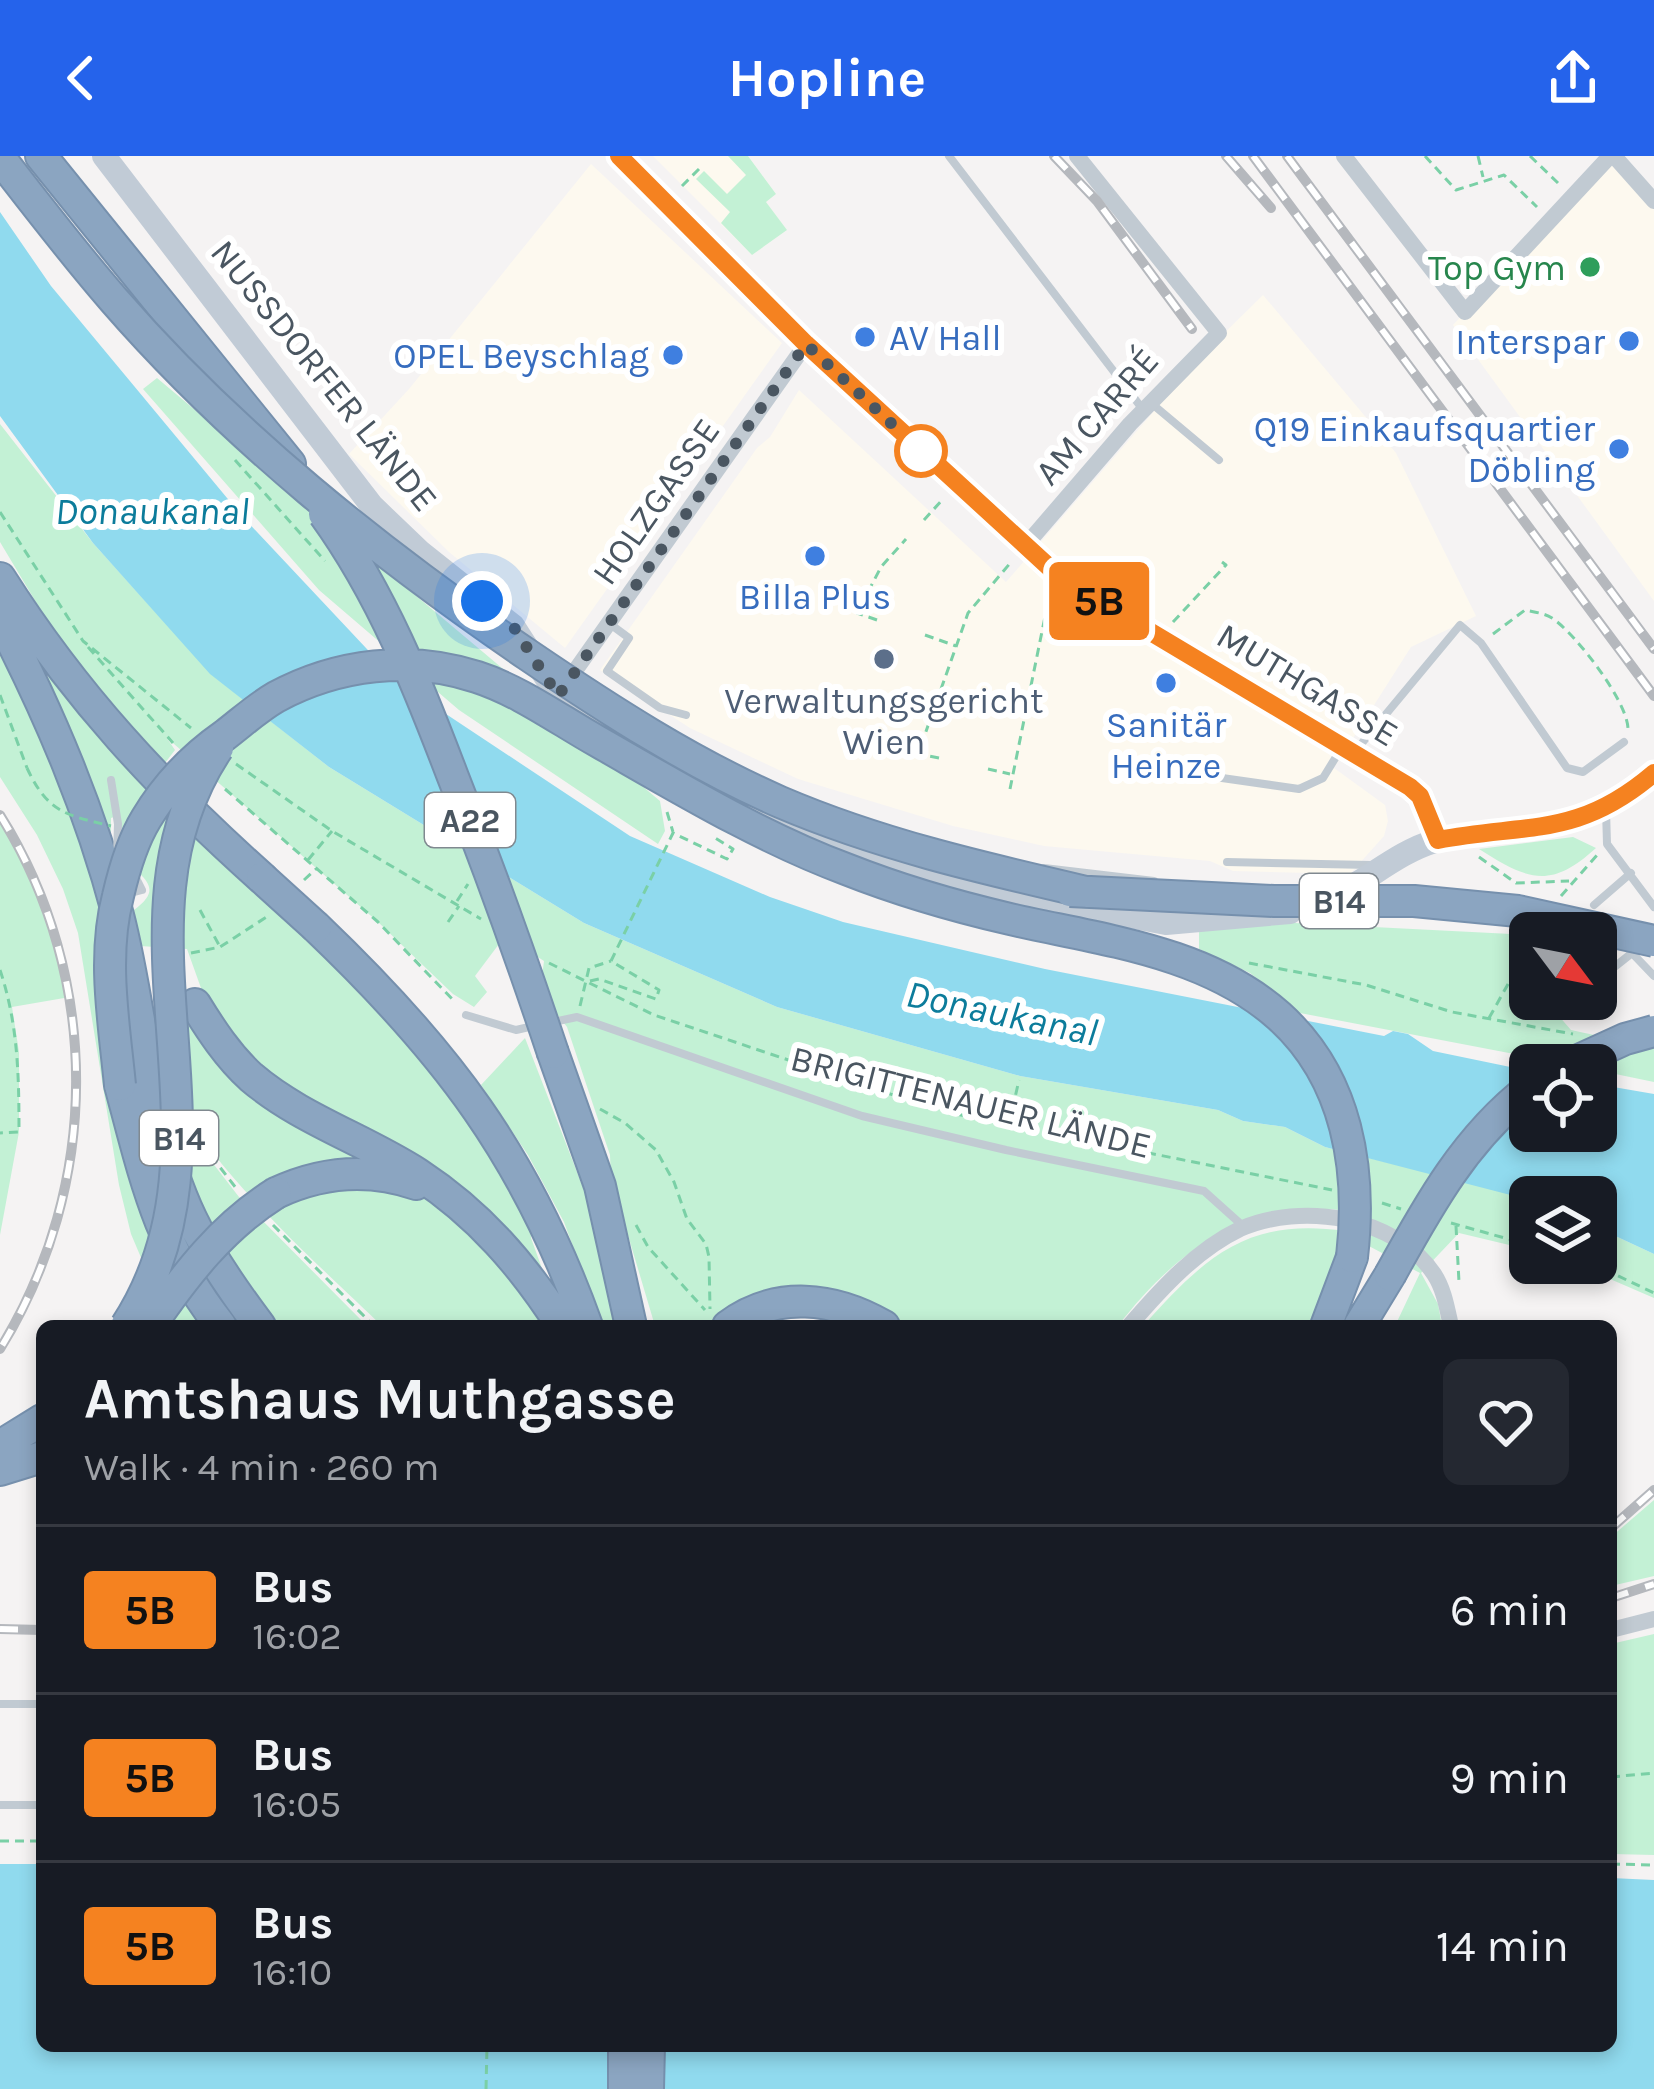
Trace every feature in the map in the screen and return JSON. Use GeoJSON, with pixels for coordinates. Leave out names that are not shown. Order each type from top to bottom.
{"type":"FeatureCollection","features":[{"type":"Feature","properties":{"kind":"highway","name":"A22"},"geometry":{"type":"LineString","coordinates":[[41,156],[280,451],[346,544],[417,683],[502,903],[600,1186],[630,1320]]}},
{"type":"Feature","properties":{"kind":"highway"},"geometry":{"type":"LineString","coordinates":[[0,158],[115,301],[281,466],[410,571],[594,700],[734,780],[850,829],[984,869],[1086,892]]}},
{"type":"Feature","properties":{"kind":"highway"},"geometry":{"type":"LineString","coordinates":[[0,578],[57,664],[105,724],[180,805],[400,1009],[481,1109],[531,1192],[584,1320]]}},
{"type":"Feature","properties":{"kind":"highway"},"geometry":{"type":"LineString","coordinates":[[0,618],[52,719],[123,901],[150,1087],[190,1217],[256,1320]]}},
{"type":"Feature","properties":{"kind":"highway","name":"B14"},"geometry":{"type":"LineString","coordinates":[[129,1320],[152,1272],[174,1202],[180,1125],[176,948],[169,871],[177,832],[195,788],[227,744],[275,698],[340,672],[392,665],[445,668],[514,693],[753,824],[948,878],[1086,892],[1435,903],[1554,917],[1643,947]]}},
{"type":"Feature","properties":{"kind":"highway"},"geometry":{"type":"LineString","coordinates":[[217,1320],[176,1261],[151,1204],[120,1084],[110,984],[117,900],[146,819],[184,766],[227,744]]}},
{"type":"Feature","properties":{"kind":"highway"},"geometry":{"type":"LineString","coordinates":[[753,824],[786,844],[894,886],[1154,953],[1223,977],[1280,1017],[1302,1041],[1339,1105],[1350,1137],[1357,1214],[1352,1257],[1328,1320]]}},
{"type":"Feature","properties":{"kind":"highway"},"geometry":{"type":"LineString","coordinates":[[176,948],[195,1004],[223,1047],[267,1089],[389,1156],[448,1197],[500,1241],[558,1320]]}},
{"type":"Feature","properties":{"kind":"highway"},"geometry":{"type":"LineString","coordinates":[[1600,1044],[1654,1031]]}},
{"type":"Feature","properties":{"kind":"highway"},"geometry":{"type":"LineString","coordinates":[[1363,1320],[1466,1152],[1509,1106]]}},
{"type":"Feature","properties":{"kind":"highway"},"geometry":{"type":"LineString","coordinates":[[155,1320],[215,1240],[298,1183],[349,1174],[399,1178],[448,1197]]}},
{"type":"Feature","properties":{"kind":"highway"},"geometry":{"type":"LineString","coordinates":[[1376,1320],[1390,1275]]}},
{"type":"Feature","properties":{"kind":"highway"},"geometry":{"type":"LineString","coordinates":[[726,1319],[781,1302],[802,1301],[839,1306],[870,1320]]}},
{"type":"Feature","properties":{"kind":"highway"},"geometry":{"type":"LineString","coordinates":[[1,1462],[36,1426]]}},
{"type":"Feature","properties":{"kind":"highway"},"geometry":{"type":"LineString","coordinates":[[1,1462],[36,1445]]}},
{"type":"Feature","properties":{"kind":"highway"},"geometry":{"type":"LineString","coordinates":[[1,1462],[36,1458]]}},
{"type":"Feature","properties":{"kind":"highway"},"geometry":{"type":"LineString","coordinates":[[624,2089],[625,2052]]}},
{"type":"Feature","properties":{"kind":"highway"},"geometry":{"type":"LineString","coordinates":[[648,2089],[649,2052]]}},
{"type":"Feature","properties":{"kind":"street","name":"NUSSDORFER LÄNDE"},"geometry":{"type":"LineString","coordinates":[[104,156],[371,506],[513,626],[558,696],[665,763],[748,806],[884,858],[1004,892],[1166,923],[1298,911],[1347,891],[1384,865],[1438,840]]}},
{"type":"Feature","properties":{"kind":"street","name":"MUTHGASSE"},"geometry":{"type":"LineString","coordinates":[[619,156],[806,344],[1062,579],[1416,792],[1438,840]]}},
{"type":"Feature","properties":{"kind":"street","name":"AM CARRÉ"},"geometry":{"type":"LineString","coordinates":[[1025,546],[1147,406],[1220,333],[1078,156]]}},
{"type":"Feature","properties":{"kind":"street"},"geometry":{"type":"LineString","coordinates":[[1344,156],[1465,313],[1612,156],[1654,201]]}},
{"type":"Feature","properties":{"kind":"street","name":"HOLZGASSE"},"geometry":{"type":"LineString","coordinates":[[558,696],[806,344]]}},
{"type":"Feature","properties":{"kind":"street"},"geometry":{"type":"LineString","coordinates":[[1438,840],[1567,824],[1606,808],[1654,773]]}},
{"type":"Feature","properties":{"kind":"street"},"geometry":{"type":"LineString","coordinates":[[1136,1320],[1183,1269],[1216,1243],[1244,1228],[1325,1217],[1389,1234],[1416,1254],[1438,1279],[1449,1320]]}},
{"type":"Feature","properties":{"kind":"street"},"geometry":{"type":"LineString","coordinates":[[1617,1628],[1654,1619]]}},
{"type":"Feature","properties":{"kind":"lane"},"geometry":{"type":"LineString","coordinates":[[949,156],[1147,406],[1219,460]]}},
{"type":"Feature","properties":{"kind":"lane"},"geometry":{"type":"LineString","coordinates":[[608,623],[629,638],[608,671],[660,708],[686,715]]}},
{"type":"Feature","properties":{"kind":"lane"},"geometry":{"type":"LineString","coordinates":[[1208,776],[1299,789],[1323,778],[1460,625],[1481,643],[1568,768],[1583,772],[1624,742]]}},
{"type":"Feature","properties":{"kind":"lane"},"geometry":{"type":"LineString","coordinates":[[665,763],[681,736]]}},
{"type":"Feature","properties":{"kind":"lane"},"geometry":{"type":"LineString","coordinates":[[111,780],[117,856],[137,876],[142,890],[123,901]]}},
{"type":"Feature","properties":{"kind":"lane"},"geometry":{"type":"LineString","coordinates":[[1606,808],[1607,844],[1654,907]]}},
{"type":"Feature","properties":{"kind":"lane"},"geometry":{"type":"LineString","coordinates":[[852,817],[1017,865]]}},
{"type":"Feature","properties":{"kind":"lane"},"geometry":{"type":"LineString","coordinates":[[1227,862],[1384,865]]}},
{"type":"Feature","properties":{"kind":"lane"},"geometry":{"type":"LineString","coordinates":[[1039,867],[1173,883]]}},
{"type":"Feature","properties":{"kind":"lane"},"geometry":{"type":"LineString","coordinates":[[1594,905],[1631,873]]}},
{"type":"Feature","properties":{"kind":"lane"},"geometry":{"type":"LineString","coordinates":[[1196,886],[1347,891]]}},
{"type":"Feature","properties":{"kind":"lane"},"geometry":{"type":"LineString","coordinates":[[1617,966],[1643,947],[1654,919]]}},
{"type":"Feature","properties":{"kind":"lane"},"geometry":{"type":"LineString","coordinates":[[1643,947],[1654,976]]}},
{"type":"Feature","properties":{"kind":"lane"},"geometry":{"type":"LineString","coordinates":[[466,1015],[516,1030],[576,1018]]}},
{"type":"Feature","properties":{"kind":"lane","name":"BRIGITTENAUER LÄNDE"},"geometry":{"type":"LineString","coordinates":[[576,1018],[862,1116],[1204,1191],[1244,1228]]}},
{"type":"Feature","properties":{"kind":"lane"},"geometry":{"type":"LineString","coordinates":[[0,1704],[36,1704]]}},
{"type":"Feature","properties":{"kind":"lane"},"geometry":{"type":"LineString","coordinates":[[0,1804],[36,1805]]}},
{"type":"Feature","properties":{"kind":"path"},"geometry":{"type":"LineString","coordinates":[[1425,156],[1456,190],[1504,175],[1550,220]]}},
{"type":"Feature","properties":{"kind":"path"},"geometry":{"type":"LineString","coordinates":[[1478,156],[1484,180]]}},
{"type":"Feature","properties":{"kind":"path"},"geometry":{"type":"LineString","coordinates":[[1530,156],[1572,197]]}},
{"type":"Feature","properties":{"kind":"path"},"geometry":{"type":"LineString","coordinates":[[682,185],[700,168]]}},
{"type":"Feature","properties":{"kind":"path"},"geometry":{"type":"LineString","coordinates":[[924,520],[956,484]]}},
{"type":"Feature","properties":{"kind":"path"},"geometry":{"type":"LineString","coordinates":[[0,512],[83,641],[190,727]]}},
{"type":"Feature","properties":{"kind":"path"},"geometry":{"type":"LineString","coordinates":[[877,620],[857,613],[881,567],[906,539]]}},
{"type":"Feature","properties":{"kind":"path"},"geometry":{"type":"LineString","coordinates":[[939,758],[918,754],[968,613],[1025,546]]}},
{"type":"Feature","properties":{"kind":"path"},"geometry":{"type":"LineString","coordinates":[[1159,637],[1226,565],[1222,562]]}},
{"type":"Feature","properties":{"kind":"path"},"geometry":{"type":"LineString","coordinates":[[1010,789],[1052,585]]}},
{"type":"Feature","properties":{"kind":"path"},"geometry":{"type":"LineString","coordinates":[[1481,643],[1525,610],[1548,614],[1566,630],[1625,707],[1630,725],[1624,742]]}},
{"type":"Feature","properties":{"kind":"path"},"geometry":{"type":"LineString","coordinates":[[925,635],[956,646]]}},
{"type":"Feature","properties":{"kind":"path"},"geometry":{"type":"LineString","coordinates":[[0,695],[27,768]]}},
{"type":"Feature","properties":{"kind":"path"},"geometry":{"type":"LineString","coordinates":[[227,744],[332,831],[491,926]]}},
{"type":"Feature","properties":{"kind":"path"},"geometry":{"type":"LineString","coordinates":[[988,769],[1012,774]]}},
{"type":"Feature","properties":{"kind":"path"},"geometry":{"type":"LineString","coordinates":[[576,1018],[589,968],[610,961],[674,833],[667,810]]}},
{"type":"Feature","properties":{"kind":"path"},"geometry":{"type":"LineString","coordinates":[[332,831],[307,861],[378,922],[466,1015]]}},
{"type":"Feature","properties":{"kind":"path"},"geometry":{"type":"LineString","coordinates":[[674,833],[727,859],[733,849],[714,837]]}},
{"type":"Feature","properties":{"kind":"path"},"geometry":{"type":"LineString","coordinates":[[324,842],[330,847]]}},
{"type":"Feature","properties":{"kind":"path"},"geometry":{"type":"LineString","coordinates":[[1555,906],[1571,881],[1607,844]]}},
{"type":"Feature","properties":{"kind":"path"},"geometry":{"type":"LineString","coordinates":[[1473,853],[1516,883],[1571,881]]}},
{"type":"Feature","properties":{"kind":"path"},"geometry":{"type":"LineString","coordinates":[[448,922],[460,905]]}},
{"type":"Feature","properties":{"kind":"path"},"geometry":{"type":"LineString","coordinates":[[200,910],[220,947]]}},
{"type":"Feature","properties":{"kind":"path"},"geometry":{"type":"LineString","coordinates":[[176,948],[220,947],[262,922]]}},
{"type":"Feature","properties":{"kind":"path"},"geometry":{"type":"LineString","coordinates":[[1232,960],[1366,985],[1488,1019],[1555,1044]]}},
{"type":"Feature","properties":{"kind":"path"},"geometry":{"type":"LineString","coordinates":[[588,982],[599,979],[656,999],[659,990],[610,961]]}},
{"type":"Feature","properties":{"kind":"path"},"geometry":{"type":"LineString","coordinates":[[544,962],[654,1015],[941,1111],[1348,1194]]}},
{"type":"Feature","properties":{"kind":"path"},"geometry":{"type":"LineString","coordinates":[[0,970],[19,1052],[20,1132],[0,1132]]}},
{"type":"Feature","properties":{"kind":"path"},"geometry":{"type":"LineString","coordinates":[[1488,1019],[1509,982]]}},
{"type":"Feature","properties":{"kind":"path"},"geometry":{"type":"LineString","coordinates":[[1009,1124],[1019,1081]]}},
{"type":"Feature","properties":{"kind":"path"},"geometry":{"type":"LineString","coordinates":[[591,1104],[625,1123],[656,1150],[687,1219],[706,1244],[726,1319]]}},
{"type":"Feature","properties":{"kind":"path"},"geometry":{"type":"LineString","coordinates":[[196,1135],[239,1191]]}},
{"type":"Feature","properties":{"kind":"path"},"geometry":{"type":"LineString","coordinates":[[1380,1203],[1416,1213]]}},
{"type":"Feature","properties":{"kind":"path"},"geometry":{"type":"LineString","coordinates":[[271,1205],[369,1320]]}},
{"type":"Feature","properties":{"kind":"path"},"geometry":{"type":"LineString","coordinates":[[630,1215],[648,1247],[726,1319]]}},
{"type":"Feature","properties":{"kind":"path"},"geometry":{"type":"LineString","coordinates":[[1436,1219],[1509,1239]]}},
{"type":"Feature","properties":{"kind":"path"},"geometry":{"type":"LineString","coordinates":[[1456,1224],[1459,1286]]}},
{"type":"Feature","properties":{"kind":"path"},"geometry":{"type":"LineString","coordinates":[[1617,1275],[1654,1293]]}},
{"type":"Feature","properties":{"kind":"path"},"geometry":{"type":"LineString","coordinates":[[1617,1777],[1654,1774]]}},
{"type":"Feature","properties":{"kind":"path"},"geometry":{"type":"LineString","coordinates":[[0,1841],[36,1841]]}},
{"type":"Feature","properties":{"kind":"path"},"geometry":{"type":"LineString","coordinates":[[1617,1864],[1654,1865]]}},
{"type":"Feature","properties":{"kind":"path"},"geometry":{"type":"LineString","coordinates":[[486,2089],[487,2052]]}},
{"type":"Feature","properties":{"kind":"shaded area"},"geometry":{"type":"Polygon","coordinates":[[[653,156],[748,156],[776,194],[766,202],[787,230],[752,255],[653,156]]]}},
{"type":"Feature","properties":{"kind":"shaded area","name":"Q19 Einkaufsquartier Döbling"},"geometry":{"type":"Polygon","coordinates":[[[1610,156],[1654,198],[1654,601],[1453,325],[1610,156]]]}},
{"type":"Feature","properties":{"kind":"shaded area"},"geometry":{"type":"Polygon","coordinates":[[[591,164],[782,343],[565,648],[449,552],[349,454],[409,389],[591,164]]]}},
{"type":"Feature","properties":{"kind":"shaded area"},"geometry":{"type":"Polygon","coordinates":[[[1263,295],[1396,453],[1476,616],[1411,647],[1334,768],[1385,805],[1388,821],[1384,836],[1350,874],[1233,871],[1210,861],[1044,846],[953,826],[798,779],[690,728],[600,670],[799,390],[1006,582],[1208,349],[1263,295]]]}},
{"type":"Feature","properties":{"kind":"green space"},"geometry":{"type":"Polygon","coordinates":[[[728,156],[748,156],[776,194],[766,202],[787,230],[752,255],[721,223],[730,212],[696,179],[704,171],[727,194],[746,175],[728,156]]]}},
{"type":"Feature","properties":{"kind":"green space"},"geometry":{"type":"Polygon","coordinates":[[[157,378],[660,801],[665,831],[658,844],[459,710],[319,590],[143,389],[157,378]]]}},
{"type":"Feature","properties":{"kind":"green space"},"geometry":{"type":"Polygon","coordinates":[[[0,424],[93,543],[211,674],[329,767],[584,923],[777,1007],[1020,1076],[1218,1110],[1243,1121],[1285,1127],[1325,1147],[1509,1193],[1509,1245],[1459,1233],[1421,1273],[1441,1320],[1398,1320],[1420,1273],[1365,1244],[1315,1320],[1149,1320],[1187,1280],[1230,1247],[1281,1230],[1345,1231],[1347,1211],[1312,1209],[1247,1221],[1218,1235],[1164,1274],[1123,1320],[889,1320],[856,1301],[729,1320],[653,1320],[611,1178],[610,1155],[567,1027],[540,992],[544,961],[505,936],[475,976],[487,992],[474,1007],[453,994],[378,922],[166,737],[175,750],[158,772],[67,654],[0,542],[0,424]]]}},
{"type":"Feature","properties":{"kind":"green space"},"geometry":{"type":"Polygon","coordinates":[[[0,635],[64,783],[100,901],[145,1113],[242,1320],[227,1320],[219,1311],[106,1078],[133,1193],[155,1246],[204,1320],[167,1320],[131,1234],[119,1185],[78,933],[37,835],[0,777],[0,635]]]}},
{"type":"Feature","properties":{"kind":"green space"},"geometry":{"type":"Polygon","coordinates":[[[48,674],[145,788],[322,949],[460,1100],[532,1222],[531,1238],[549,1288],[253,1067],[206,1002],[187,949],[140,946],[134,910],[149,894],[147,882],[123,851],[120,815],[111,818],[111,851],[49,691],[48,674]]]}},
{"type":"Feature","properties":{"kind":"green space"},"geometry":{"type":"Polygon","coordinates":[[[0,815],[42,897],[70,997],[12,1007],[19,1052],[19,1132],[0,1235],[0,815]]]}},
{"type":"Feature","properties":{"kind":"green space"},"geometry":{"type":"Polygon","coordinates":[[[1573,837],[1596,848],[1552,875],[1525,873],[1479,849],[1573,837]]]}},
{"type":"Feature","properties":{"kind":"green space"},"geometry":{"type":"Polygon","coordinates":[[[1199,918],[1509,934],[1509,1020],[1562,1020],[1571,1030],[1654,1048],[1654,1082],[1617,1074],[1617,1044],[1509,1044],[1509,1053],[1300,1013],[1250,973],[1199,949],[1199,918]]]}},
{"type":"Feature","properties":{"kind":"green space"},"geometry":{"type":"Polygon","coordinates":[[[188,1019],[382,1163],[330,1185],[406,1191],[450,1212],[487,1246],[545,1320],[376,1320],[275,1223],[220,1162],[189,1112],[188,1019]]]}},
{"type":"Feature","properties":{"kind":"green space"},"geometry":{"type":"Polygon","coordinates":[[[525,1038],[591,1208],[617,1320],[600,1320],[564,1222],[528,1155],[481,1085],[525,1038]]]}},
{"type":"Feature","properties":{"kind":"green space"},"geometry":{"type":"Polygon","coordinates":[[[184,1126],[239,1197],[361,1320],[268,1320],[227,1255],[172,1128],[184,1126]]]}},
{"type":"Feature","properties":{"kind":"green space"},"geometry":{"type":"Polygon","coordinates":[[[1617,1237],[1654,1254],[1654,1298],[1617,1282],[1617,1237]]]}},
{"type":"Feature","properties":{"kind":"green space"},"geometry":{"type":"Polygon","coordinates":[[[1654,1500],[1654,1576],[1617,1585],[1617,1532],[1654,1500]]]}},
{"type":"Feature","properties":{"kind":"green space"},"geometry":{"type":"Polygon","coordinates":[[[1654,1634],[1654,1855],[1617,1854],[1617,1643],[1654,1634]]]}},
{"type":"Feature","properties":{"kind":"water","name":"Donaukanal"},"geometry":{"type":"Polygon","coordinates":[[[0,212],[51,286],[242,516],[381,664],[446,714],[630,836],[770,897],[843,922],[1045,969],[1384,1036],[1393,1031],[1408,1034],[1433,1051],[1509,1067],[1509,1152],[1617,1152],[1617,1088],[1654,1094],[1654,1254],[1617,1237],[1617,1176],[1509,1176],[1509,1195],[1325,1147],[1285,1127],[1243,1121],[1218,1110],[1020,1076],[777,1007],[584,923],[329,767],[210,674],[93,543],[0,416],[0,212]]]}},
{"type":"Feature","properties":{"kind":"water"},"geometry":{"type":"Polygon","coordinates":[[[0,1864],[36,1864],[36,2052],[1617,2052],[1617,1878],[1654,1880],[1654,2089],[0,2089],[0,1864]]]}},
{"type":"Feature","properties":{"kind":"railway"},"geometry":{"type":"LineString","coordinates":[[1054,156],[1097,201],[1192,329]]}},
{"type":"Feature","properties":{"kind":"railway"},"geometry":{"type":"LineString","coordinates":[[1226,156],[1271,208]]}},
{"type":"Feature","properties":{"kind":"railway"},"geometry":{"type":"LineString","coordinates":[[1253,156],[1654,696]]}},
{"type":"Feature","properties":{"kind":"railway"},"geometry":{"type":"LineString","coordinates":[[1287,156],[1654,649]]}},
{"type":"Feature","properties":{"kind":"railway"},"geometry":{"type":"LineString","coordinates":[[0,815],[33,878],[57,944],[71,1012],[76,1082],[71,1151],[57,1219],[33,1286],[0,1349]]}},
{"type":"Feature","properties":{"kind":"railway"},"geometry":{"type":"LineString","coordinates":[[1617,1523],[1654,1490]]}},
{"type":"Feature","properties":{"kind":"railway"},"geometry":{"type":"LineString","coordinates":[[1617,1596],[1654,1584]]}},
{"type":"Feature","properties":{"kind":"railway"},"geometry":{"type":"LineString","coordinates":[[0,1629],[36,1630]]}},
{"type":"Feature","properties":{"kind":"bus line","name":"5B"},"geometry":{"type":"LineString","coordinates":[[619,156],[806,344],[1062,579],[1410,787],[1420,796],[1438,840],[1567,824],[1618,802],[1654,773]]}},
{"type":"Feature","properties":{"kind":"place","name":"Top Gym"},"geometry":{"type":"Point","coordinates":[1590,267]}},
{"type":"Feature","properties":{"kind":"place","name":"AV Hall"},"geometry":{"type":"Point","coordinates":[865,337]}},
{"type":"Feature","properties":{"kind":"place","name":"Interspar"},"geometry":{"type":"Point","coordinates":[1629,341]}},
{"type":"Feature","properties":{"kind":"place","name":"OPEL Beyschlag"},"geometry":{"type":"Point","coordinates":[673,355]}},
{"type":"Feature","properties":{"kind":"place","name":"Q19 Einkaufsquartier Döbling"},"geometry":{"type":"Point","coordinates":[1619,449]}},
{"type":"Feature","properties":{"kind":"place","name":"Billa Plus"},"geometry":{"type":"Point","coordinates":[815,556]}},
{"type":"Feature","properties":{"kind":"place","name":"Verwaltungsgericht Wien"},"geometry":{"type":"Point","coordinates":[884,659]}},
{"type":"Feature","properties":{"kind":"place","name":"Sanitär Heinze"},"geometry":{"type":"Point","coordinates":[1166,683]}},
{"type":"Feature","properties":{"kind":"route"},"geometry":{"type":"LineString","coordinates":[[482,601],[513,626],[558,696],[806,344],[924,454],[921,451]]}}]}
